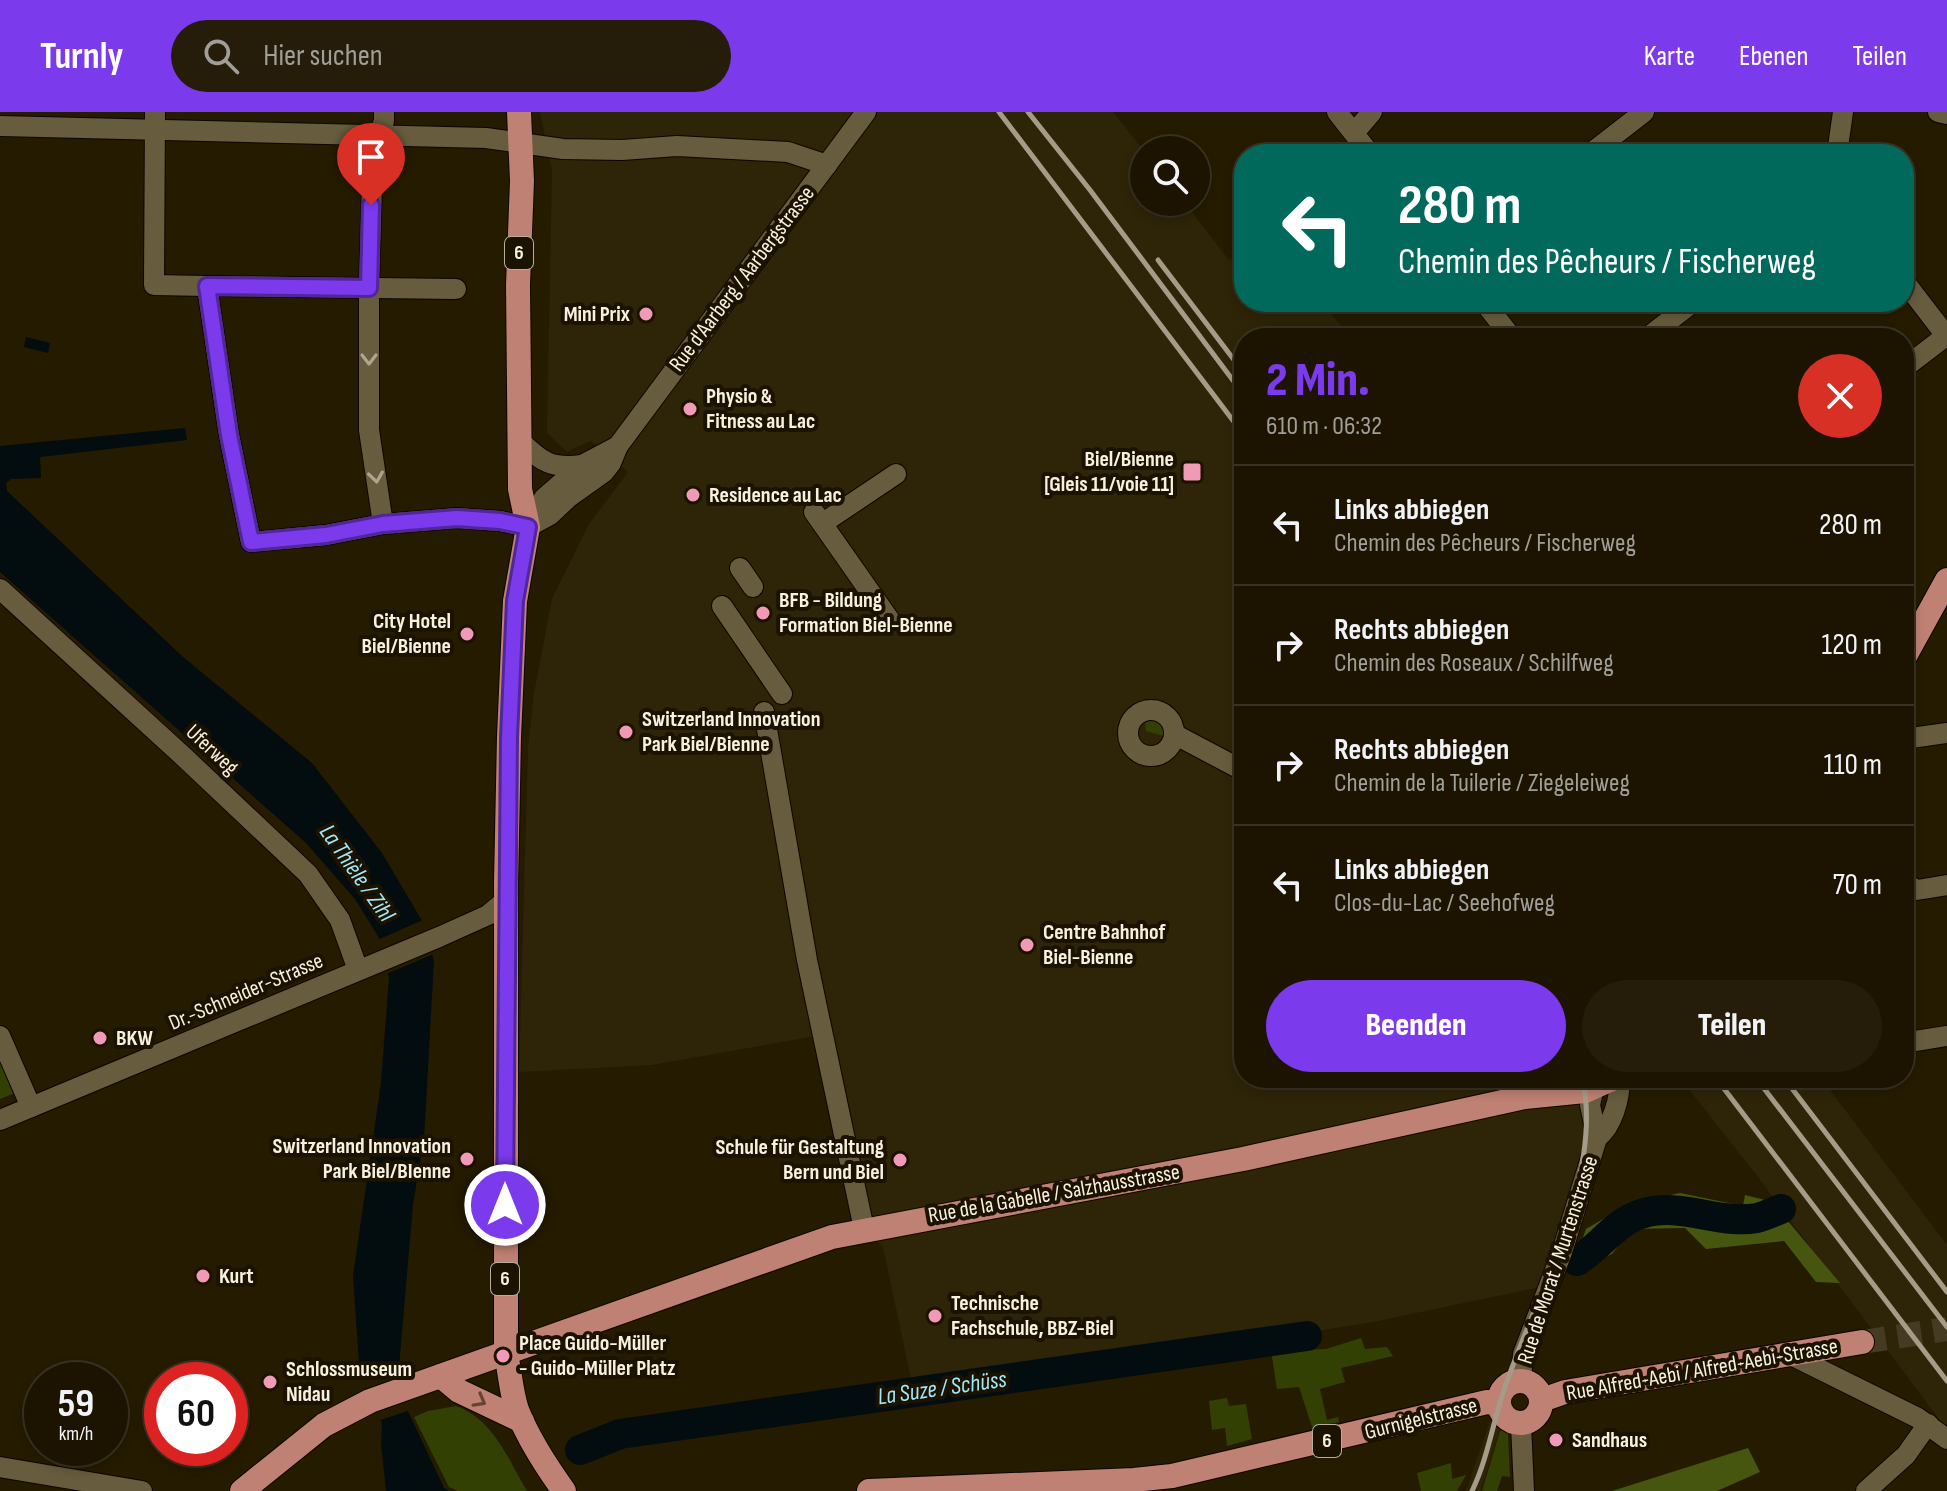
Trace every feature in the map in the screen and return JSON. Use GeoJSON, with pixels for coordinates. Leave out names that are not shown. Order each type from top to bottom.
{"type":"FeatureCollection","features":[{"type":"Feature","properties":{"kind":"main road","name":"6"},"geometry":{"type":"LineString","coordinates":[[519,112],[522,181],[518,285],[521,499],[528,527]]}},
{"type":"Feature","properties":{"kind":"main road","name":"Rue d'Aarberg / Aarbergstrasse"},"geometry":{"type":"LineString","coordinates":[[506,1354],[506,900],[510,720],[515,601],[528,527]]}},
{"type":"Feature","properties":{"kind":"main road"},"geometry":{"type":"LineString","coordinates":[[1914,640],[1947,580]]}},
{"type":"Feature","properties":{"kind":"main road","name":"Rue de la Gabelle / Salzhausstrasse"},"geometry":{"type":"LineString","coordinates":[[242,1491],[324,1425],[370,1401],[832,1237],[1243,1159],[1521,1091],[1585,1091],[1591,1088]]}},
{"type":"Feature","properties":{"kind":"main road","name":"Rue Alfred-Aebi / Alfred-Aebi-Strasse"},"geometry":{"type":"LineString","coordinates":[[1542,1400],[1565,1392],[1862,1342]]}},
{"type":"Feature","properties":{"kind":"main road","name":"6"},"geometry":{"type":"LineString","coordinates":[[506,1354],[516,1407],[547,1467],[564,1491]]}},
{"type":"Feature","properties":{"kind":"main road"},"geometry":{"type":"LineString","coordinates":[[441,1376],[459,1391],[522,1421]]}},
{"type":"Feature","properties":{"kind":"main road"},"geometry":{"type":"LineString","coordinates":[[1521,1381],[1532,1385],[1542,1400],[1539,1414],[1521,1424],[1507,1419],[1499,1403],[1505,1388],[1521,1381]]}},
{"type":"Feature","properties":{"kind":"main road","name":"Gurnigelstrasse"},"geometry":{"type":"LineString","coordinates":[[869,1491],[1154,1484],[1487,1402],[1499,1403]]}},
{"type":"Feature","properties":{"kind":"street"},"geometry":{"type":"LineString","coordinates":[[383,524],[369,430],[369,288],[373,150],[384,121],[384,112]]}},
{"type":"Feature","properties":{"kind":"street","name":"Rue d'Aarberg / Aarbergstrasse"},"geometry":{"type":"LineString","coordinates":[[528,527],[550,515],[604,472],[618,446],[866,112]]}},
{"type":"Feature","properties":{"kind":"street"},"geometry":{"type":"LineString","coordinates":[[1337,112],[1362,144]]}},
{"type":"Feature","properties":{"kind":"street"},"geometry":{"type":"LineString","coordinates":[[1354,133],[1372,112]]}},
{"type":"Feature","properties":{"kind":"street"},"geometry":{"type":"LineString","coordinates":[[1603,144],[1644,112]]}},
{"type":"Feature","properties":{"kind":"street"},"geometry":{"type":"LineString","coordinates":[[1838,144],[1843,112]]}},
{"type":"Feature","properties":{"kind":"street"},"geometry":{"type":"LineString","coordinates":[[1938,112],[1947,114]]}},
{"type":"Feature","properties":{"kind":"street"},"geometry":{"type":"LineString","coordinates":[[155,121],[154,285],[456,289]]}},
{"type":"Feature","properties":{"kind":"street"},"geometry":{"type":"LineString","coordinates":[[0,126],[155,121],[378,137],[486,138],[563,149],[635,150],[677,146],[788,152],[827,165]]}},
{"type":"Feature","properties":{"kind":"street"},"geometry":{"type":"LineString","coordinates":[[207,286],[229,435],[251,542],[326,535],[383,524],[457,518],[500,521],[528,527]]}},
{"type":"Feature","properties":{"kind":"street"},"geometry":{"type":"LineString","coordinates":[[1914,294],[1947,336],[1914,361]]}},
{"type":"Feature","properties":{"kind":"street"},"geometry":{"type":"LineString","coordinates":[[1492,312],[1504,328]]}},
{"type":"Feature","properties":{"kind":"street"},"geometry":{"type":"LineString","coordinates":[[1660,328],[1680,312]]}},
{"type":"Feature","properties":{"kind":"street"},"geometry":{"type":"LineString","coordinates":[[520,441],[551,465],[563,468],[582,465]]}},
{"type":"Feature","properties":{"kind":"street","name":"Rue d'Aarberg / Aarbergstrasse"},"geometry":{"type":"LineString","coordinates":[[528,527],[544,498],[582,465],[618,446]]}},
{"type":"Feature","properties":{"kind":"street"},"geometry":{"type":"LineString","coordinates":[[889,619],[819,518],[896,474]]}},
{"type":"Feature","properties":{"kind":"street"},"geometry":{"type":"LineString","coordinates":[[740,568],[753,587]]}},
{"type":"Feature","properties":{"kind":"street","name":"Uferweg"},"geometry":{"type":"LineString","coordinates":[[0,589],[308,874],[340,920],[363,968]]}},
{"type":"Feature","properties":{"kind":"street"},"geometry":{"type":"LineString","coordinates":[[722,606],[782,694]]}},
{"type":"Feature","properties":{"kind":"street"},"geometry":{"type":"LineString","coordinates":[[764,712],[807,960],[864,1229]]}},
{"type":"Feature","properties":{"kind":"street"},"geometry":{"type":"LineString","coordinates":[[1914,738],[1947,733]]}},
{"type":"Feature","properties":{"kind":"street"},"geometry":{"type":"LineString","coordinates":[[1174,734],[1234,766]]}},
{"type":"Feature","properties":{"kind":"street"},"geometry":{"type":"LineString","coordinates":[[1914,887],[1947,885]]}},
{"type":"Feature","properties":{"kind":"street","name":"Dr.-Schneider-Strasse"},"geometry":{"type":"LineString","coordinates":[[0,1120],[439,937],[488,915],[506,900]]}},
{"type":"Feature","properties":{"kind":"street"},"geometry":{"type":"LineString","coordinates":[[0,1036],[31,1107]]}},
{"type":"Feature","properties":{"kind":"street"},"geometry":{"type":"LineString","coordinates":[[1914,1038],[1947,1036]]}},
{"type":"Feature","properties":{"kind":"street","name":"Rue de Morat / Murtenstrasse"},"geometry":{"type":"LineString","coordinates":[[1521,1381],[1523,1354],[1562,1252],[1597,1138],[1590,1105],[1601,1088]]}},
{"type":"Feature","properties":{"kind":"street","name":"Rue de Morat / Murtenstrasse"},"geometry":{"type":"LineString","coordinates":[[1597,1138],[1606,1132],[1620,1091],[1616,1088]]}},
{"type":"Feature","properties":{"kind":"street"},"geometry":{"type":"LineString","coordinates":[[1791,1355],[1928,1424],[1947,1439]]}},
{"type":"Feature","properties":{"kind":"street"},"geometry":{"type":"LineString","coordinates":[[1521,1424],[1524,1491]]}},
{"type":"Feature","properties":{"kind":"street"},"geometry":{"type":"LineString","coordinates":[[1866,1491],[1906,1455],[1928,1424]]}},
{"type":"Feature","properties":{"kind":"street"},"geometry":{"type":"LineString","coordinates":[[0,1467],[142,1491]]}},
{"type":"Feature","properties":{"kind":"shaded area"},"geometry":{"type":"Polygon","coordinates":[[[540,112],[1113,112],[1132,136],[1130,216],[1195,216],[1229,260],[1234,256],[1234,312],[1330,312],[1342,328],[1234,328],[1234,1088],[1530,1088],[1526,1096],[1585,1091],[1597,1138],[1550,1285],[1323,1330],[912,1384],[883,1247],[864,1229],[822,1035],[652,1065],[519,1072],[528,747],[534,693],[552,599],[589,524],[628,472],[591,441],[567,452],[547,433],[552,171],[540,112]]]}},
{"type":"Feature","properties":{"kind":"shaded area"},"geometry":{"type":"Polygon","coordinates":[[[1688,1088],[1829,1088],[1947,1245],[1947,1430],[1688,1088]]]}},
{"type":"Feature","properties":{"kind":"shaded area"},"geometry":{"type":"Polygon","coordinates":[[[1490,1421],[1501,1425],[1487,1471],[1480,1491],[1466,1491],[1490,1421]]]}},
{"type":"Feature","properties":{"kind":"green space"},"geometry":{"type":"Polygon","coordinates":[[[1149,718],[1166,726],[1164,736],[1146,731],[1145,723],[1149,718]]]}},
{"type":"Feature","properties":{"kind":"green space"},"geometry":{"type":"Polygon","coordinates":[[[0,1056],[15,1093],[0,1099],[0,1056]]]}},
{"type":"Feature","properties":{"kind":"green space"},"geometry":{"type":"Polygon","coordinates":[[[1680,1193],[1743,1206],[1745,1195],[1769,1201],[1776,1221],[1787,1220],[1840,1283],[1816,1282],[1784,1241],[1706,1249],[1685,1228],[1632,1229],[1612,1254],[1570,1274],[1586,1229],[1629,1204],[1680,1193]]]}},
{"type":"Feature","properties":{"kind":"green space"},"geometry":{"type":"Polygon","coordinates":[[[1361,1338],[1365,1349],[1387,1347],[1393,1356],[1341,1368],[1345,1382],[1320,1389],[1327,1420],[1338,1417],[1339,1422],[1312,1427],[1299,1387],[1277,1389],[1271,1351],[1326,1349],[1361,1338]]]}},
{"type":"Feature","properties":{"kind":"green space"},"geometry":{"type":"Polygon","coordinates":[[[1227,1398],[1229,1406],[1246,1404],[1252,1439],[1227,1446],[1225,1428],[1212,1430],[1209,1401],[1227,1398]]]}},
{"type":"Feature","properties":{"kind":"green space"},"geometry":{"type":"Polygon","coordinates":[[[456,1406],[469,1412],[490,1430],[527,1491],[458,1491],[449,1487],[414,1417],[456,1406]]]}},
{"type":"Feature","properties":{"kind":"green space"},"geometry":{"type":"Polygon","coordinates":[[[1505,1428],[1510,1477],[1502,1476],[1497,1491],[1482,1491],[1500,1431],[1505,1428]]]}},
{"type":"Feature","properties":{"kind":"green space"},"geometry":{"type":"Polygon","coordinates":[[[1748,1448],[1760,1472],[1717,1491],[1612,1491],[1748,1448]]]}},
{"type":"Feature","properties":{"kind":"green space"},"geometry":{"type":"Polygon","coordinates":[[[1451,1463],[1452,1479],[1466,1475],[1457,1491],[1421,1491],[1417,1473],[1451,1463]]]}},
{"type":"Feature","properties":{"kind":"water"},"geometry":{"type":"Polygon","coordinates":[[[26,337],[50,343],[48,353],[24,347],[26,337]]]}},
{"type":"Feature","properties":{"kind":"water","name":"La Thièle / Zihl"},"geometry":{"type":"Polygon","coordinates":[[[185,428],[187,440],[40,457],[41,478],[11,479],[6,483],[7,491],[183,657],[312,763],[382,853],[421,919],[434,961],[424,1139],[413,1204],[399,1367],[407,1409],[444,1488],[449,1491],[386,1491],[382,1425],[371,1368],[359,1363],[353,1276],[381,1083],[389,978],[378,936],[355,899],[306,843],[0,572],[0,446],[185,428]]]}},
{"type":"Feature","properties":{"kind":"pier"},"geometry":{"type":"Polygon","coordinates":[[[425,919],[436,953],[384,975],[375,941],[425,919]]]}},
{"type":"Feature","properties":{"kind":"pier"},"geometry":{"type":"Polygon","coordinates":[[[403,1370],[411,1410],[377,1421],[370,1381],[403,1370]]]}},
{"type":"Feature","properties":{"kind":"waterway","name":"La Suze / Schüss"},"geometry":{"type":"LineString","coordinates":[[1577,1261],[1623,1223],[1641,1214],[1670,1210],[1742,1219],[1757,1218],[1781,1209]]}},
{"type":"Feature","properties":{"kind":"waterway","name":"La Suze / Schüss"},"geometry":{"type":"LineString","coordinates":[[580,1450],[620,1434],[1307,1336]]}},
{"type":"Feature","properties":{"kind":"tunnel"},"geometry":{"type":"LineString","coordinates":[[1862,1342],[1947,1329]]}},
{"type":"Feature","properties":{"kind":"railway"},"geometry":{"type":"LineString","coordinates":[[999,112],[1234,422]]}},
{"type":"Feature","properties":{"kind":"railway"},"geometry":{"type":"LineString","coordinates":[[1028,112],[1234,382]]}},
{"type":"Feature","properties":{"kind":"railway"},"geometry":{"type":"LineString","coordinates":[[1158,260],[1234,360]]}},
{"type":"Feature","properties":{"kind":"railway"},"geometry":{"type":"LineString","coordinates":[[1472,1491],[1505,1387],[1549,1275],[1576,1193],[1584,1153],[1587,1114],[1583,1088]]}},
{"type":"Feature","properties":{"kind":"railway"},"geometry":{"type":"LineString","coordinates":[[1724,1088],[1947,1381]]}},
{"type":"Feature","properties":{"kind":"railway"},"geometry":{"type":"LineString","coordinates":[[1764,1088],[1947,1327]]}},
{"type":"Feature","properties":{"kind":"railway"},"geometry":{"type":"LineString","coordinates":[[1792,1088],[1947,1292]]}},
{"type":"Feature","properties":{"kind":"place","name":"Mini Prix"},"geometry":{"type":"Point","coordinates":[646,314]}},
{"type":"Feature","properties":{"kind":"place","name":"Physio & Fitness au Lac"},"geometry":{"type":"Point","coordinates":[690,409]}},
{"type":"Feature","properties":{"kind":"place","name":"Biel/Bienne [Gleis 11/voie 11]"},"geometry":{"type":"Point","coordinates":[1192,472]}},
{"type":"Feature","properties":{"kind":"place","name":"Residence au Lac"},"geometry":{"type":"Point","coordinates":[693,495]}},
{"type":"Feature","properties":{"kind":"place","name":"BFB - Bildung Formation Biel-Bienne"},"geometry":{"type":"Point","coordinates":[763,613]}},
{"type":"Feature","properties":{"kind":"place","name":"City Hotel Biel/Bienne"},"geometry":{"type":"Point","coordinates":[467,634]}},
{"type":"Feature","properties":{"kind":"place","name":"Switzerland Innovation Park Biel/Bienne"},"geometry":{"type":"Point","coordinates":[626,732]}},
{"type":"Feature","properties":{"kind":"place","name":"Centre Bahnhof Biel-Bienne"},"geometry":{"type":"Point","coordinates":[1027,945]}},
{"type":"Feature","properties":{"kind":"place","name":"BKW"},"geometry":{"type":"Point","coordinates":[100,1038]}},
{"type":"Feature","properties":{"kind":"place","name":"Switzerland Innovation Park Biel/BIenne"},"geometry":{"type":"Point","coordinates":[467,1159]}},
{"type":"Feature","properties":{"kind":"place","name":"Schule für Gestaltung Bern und Biel"},"geometry":{"type":"Point","coordinates":[900,1160]}},
{"type":"Feature","properties":{"kind":"place","name":"Kurt"},"geometry":{"type":"Point","coordinates":[203,1276]}},
{"type":"Feature","properties":{"kind":"place","name":"Technische Fachschule, BBZ-Biel"},"geometry":{"type":"Point","coordinates":[935,1316]}},
{"type":"Feature","properties":{"kind":"place","name":"Place Guido-Müller - Guido-Müller Platz"},"geometry":{"type":"Point","coordinates":[503,1356]}},
{"type":"Feature","properties":{"kind":"place","name":"Schlossmuseum Nidau"},"geometry":{"type":"Point","coordinates":[270,1382]}},
{"type":"Feature","properties":{"kind":"place","name":"Sandhaus"},"geometry":{"type":"Point","coordinates":[1556,1440]}},
{"type":"Feature","properties":{"kind":"route"},"geometry":{"type":"LineString","coordinates":[[371,205],[369,288],[207,286],[229,435],[251,542],[326,535],[383,524],[457,518],[500,521],[528,527],[515,601],[509,737],[505,1205]]}}]}
